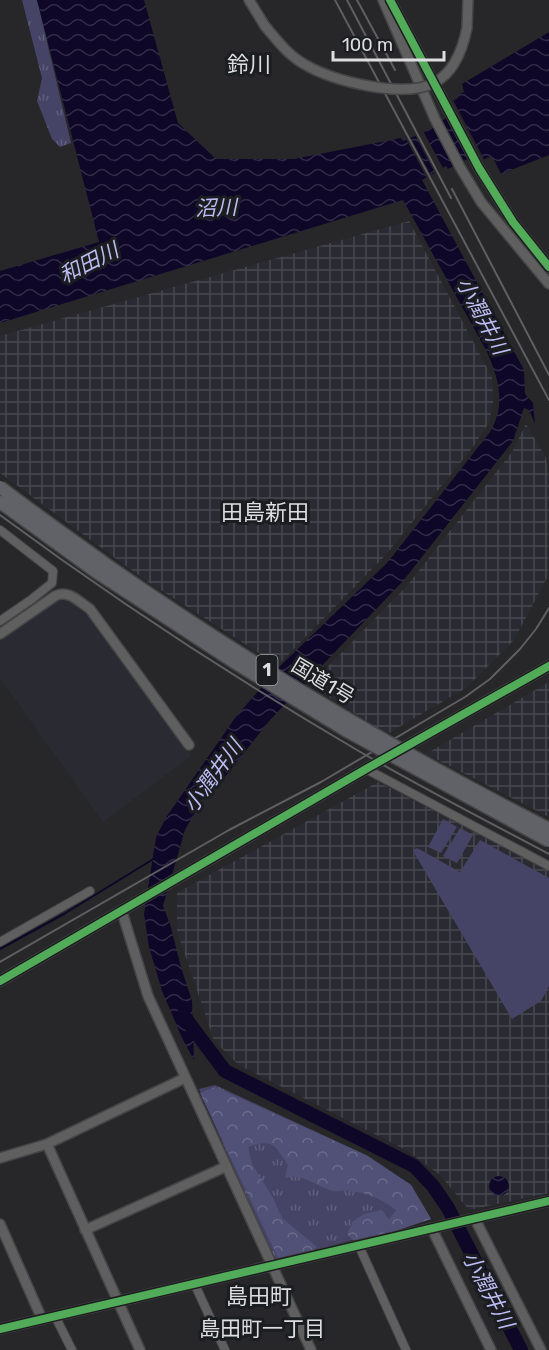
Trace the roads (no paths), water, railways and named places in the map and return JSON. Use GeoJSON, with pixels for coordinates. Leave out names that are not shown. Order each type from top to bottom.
{"type":"FeatureCollection","features":[{"type":"Feature","properties":{"kind":"highway","name":"国道1号"},"geometry":{"type":"LineString","coordinates":[[0,487],[156,599],[244,656],[413,757],[549,829]]}},
{"type":"Feature","properties":{"kind":"highway","name":"国道1号"},"geometry":{"type":"LineString","coordinates":[[0,502],[95,571],[234,662],[347,731],[549,841]]}},
{"type":"Feature","properties":{"kind":"street"},"geometry":{"type":"LineString","coordinates":[[249,0],[265,26],[292,55],[304,64],[322,73],[352,82],[398,90],[426,87],[448,73],[460,53],[467,28],[468,0]]}},
{"type":"Feature","properties":{"kind":"street"},"geometry":{"type":"LineString","coordinates":[[383,0],[435,119],[460,167],[481,201],[549,284]]}},
{"type":"Feature","properties":{"kind":"street"},"geometry":{"type":"LineString","coordinates":[[390,0],[479,168],[513,222],[549,267]]}},
{"type":"Feature","properties":{"kind":"street"},"geometry":{"type":"LineString","coordinates":[[0,530],[53,571],[52,583],[0,621]]}},
{"type":"Feature","properties":{"kind":"street"},"geometry":{"type":"LineString","coordinates":[[0,634],[55,596],[61,593],[68,594],[90,609],[189,745]]}},
{"type":"Feature","properties":{"kind":"street"},"geometry":{"type":"LineString","coordinates":[[0,981],[549,666]]}},
{"type":"Feature","properties":{"kind":"street"},"geometry":{"type":"LineString","coordinates":[[366,769],[549,866]]}},
{"type":"Feature","properties":{"kind":"street"},"geometry":{"type":"LineString","coordinates":[[0,942],[90,891]]}},
{"type":"Feature","properties":{"kind":"street"},"geometry":{"type":"LineString","coordinates":[[122,912],[148,996],[311,1350]]}},
{"type":"Feature","properties":{"kind":"street"},"geometry":{"type":"LineString","coordinates":[[0,1158],[46,1144],[185,1078]]}},
{"type":"Feature","properties":{"kind":"street"},"geometry":{"type":"LineString","coordinates":[[46,1144],[140,1350]]}},
{"type":"Feature","properties":{"kind":"street"},"geometry":{"type":"LineString","coordinates":[[85,1230],[225,1167]]}},
{"type":"Feature","properties":{"kind":"street"},"geometry":{"type":"LineString","coordinates":[[0,1329],[549,1201]]}},
{"type":"Feature","properties":{"kind":"street"},"geometry":{"type":"LineString","coordinates":[[471,1219],[541,1350]]}},
{"type":"Feature","properties":{"kind":"street"},"geometry":{"type":"LineString","coordinates":[[0,1224],[42,1319]]}},
{"type":"Feature","properties":{"kind":"street"},"geometry":{"type":"LineString","coordinates":[[434,1228],[491,1350]]}},
{"type":"Feature","properties":{"kind":"street"},"geometry":{"type":"LineString","coordinates":[[359,1246],[406,1350]]}},
{"type":"Feature","properties":{"kind":"street"},"geometry":{"type":"LineString","coordinates":[[195,1285],[225,1350]]}},
{"type":"Feature","properties":{"kind":"street"},"geometry":{"type":"LineString","coordinates":[[55,1316],[72,1350]]}},
{"type":"Feature","properties":{"kind":"water"},"geometry":{"type":"Polygon","coordinates":[[[37,0],[144,0],[178,123],[216,159],[294,159],[401,138],[403,141],[427,131],[446,118],[441,108],[464,92],[462,84],[549,32],[549,155],[501,174],[492,156],[471,165],[467,159],[448,169],[446,166],[422,180],[524,370],[525,394],[533,403],[535,424],[529,410],[524,408],[513,441],[403,581],[270,720],[224,778],[210,786],[185,830],[163,906],[192,1001],[194,1060],[162,991],[149,947],[144,914],[156,837],[167,816],[235,718],[278,668],[387,563],[490,432],[498,412],[499,392],[495,372],[487,352],[403,200],[0,323],[0,271],[99,242],[37,0]]]}},
{"type":"Feature","properties":{"kind":"water"},"geometry":{"type":"Polygon","coordinates":[[[499,1176],[506,1179],[509,1186],[506,1193],[499,1196],[492,1193],[489,1186],[492,1179],[499,1176]]]}},
{"type":"Feature","properties":{"kind":"waterway"},"geometry":{"type":"LineString","coordinates":[[0,949],[64,914],[155,858]]}},
{"type":"Feature","properties":{"kind":"waterway","name":"小潤井川"},"geometry":{"type":"LineString","coordinates":[[183,1015],[225,1071],[414,1166],[433,1186],[448,1208],[521,1350]]}},
{"type":"Feature","properties":{"kind":"railway"},"geometry":{"type":"LineString","coordinates":[[335,0],[549,400]]}},
{"type":"Feature","properties":{"kind":"railway"},"geometry":{"type":"LineString","coordinates":[[347,0],[451,198]]}},
{"type":"Feature","properties":{"kind":"railway"},"geometry":{"type":"LineString","coordinates":[[357,0],[395,70]]}},
{"type":"Feature","properties":{"kind":"railway"},"geometry":{"type":"LineString","coordinates":[[452,189],[549,375]]}},
{"type":"Feature","properties":{"kind":"railway"},"geometry":{"type":"LineString","coordinates":[[0,515],[131,608],[311,723],[381,764],[549,854]]}},
{"type":"Feature","properties":{"kind":"railway"},"geometry":{"type":"LineString","coordinates":[[0,962],[229,830],[321,782],[465,697],[490,679],[520,649],[549,608]]}},
{"type":"Feature","properties":{"kind":"district","name":"鈴川"},"geometry":{"type":"Point","coordinates":[249,64]}},
{"type":"Feature","properties":{"kind":"district","name":"田島新田"},"geometry":{"type":"Point","coordinates":[265,512]}},
{"type":"Feature","properties":{"kind":"district","name":"島田町"},"geometry":{"type":"Point","coordinates":[259,1296]}},
{"type":"Feature","properties":{"kind":"district","name":"島田町一丁目"},"geometry":{"type":"Point","coordinates":[262,1329]}},
{"type":"Feature","properties":{"kind":"water label","name":"沼川"},"geometry":{"type":"Point","coordinates":[216,208]}},
{"type":"Feature","properties":{"kind":"water label","name":"和田川"},"geometry":{"type":"Point","coordinates":[89,263]}}]}
